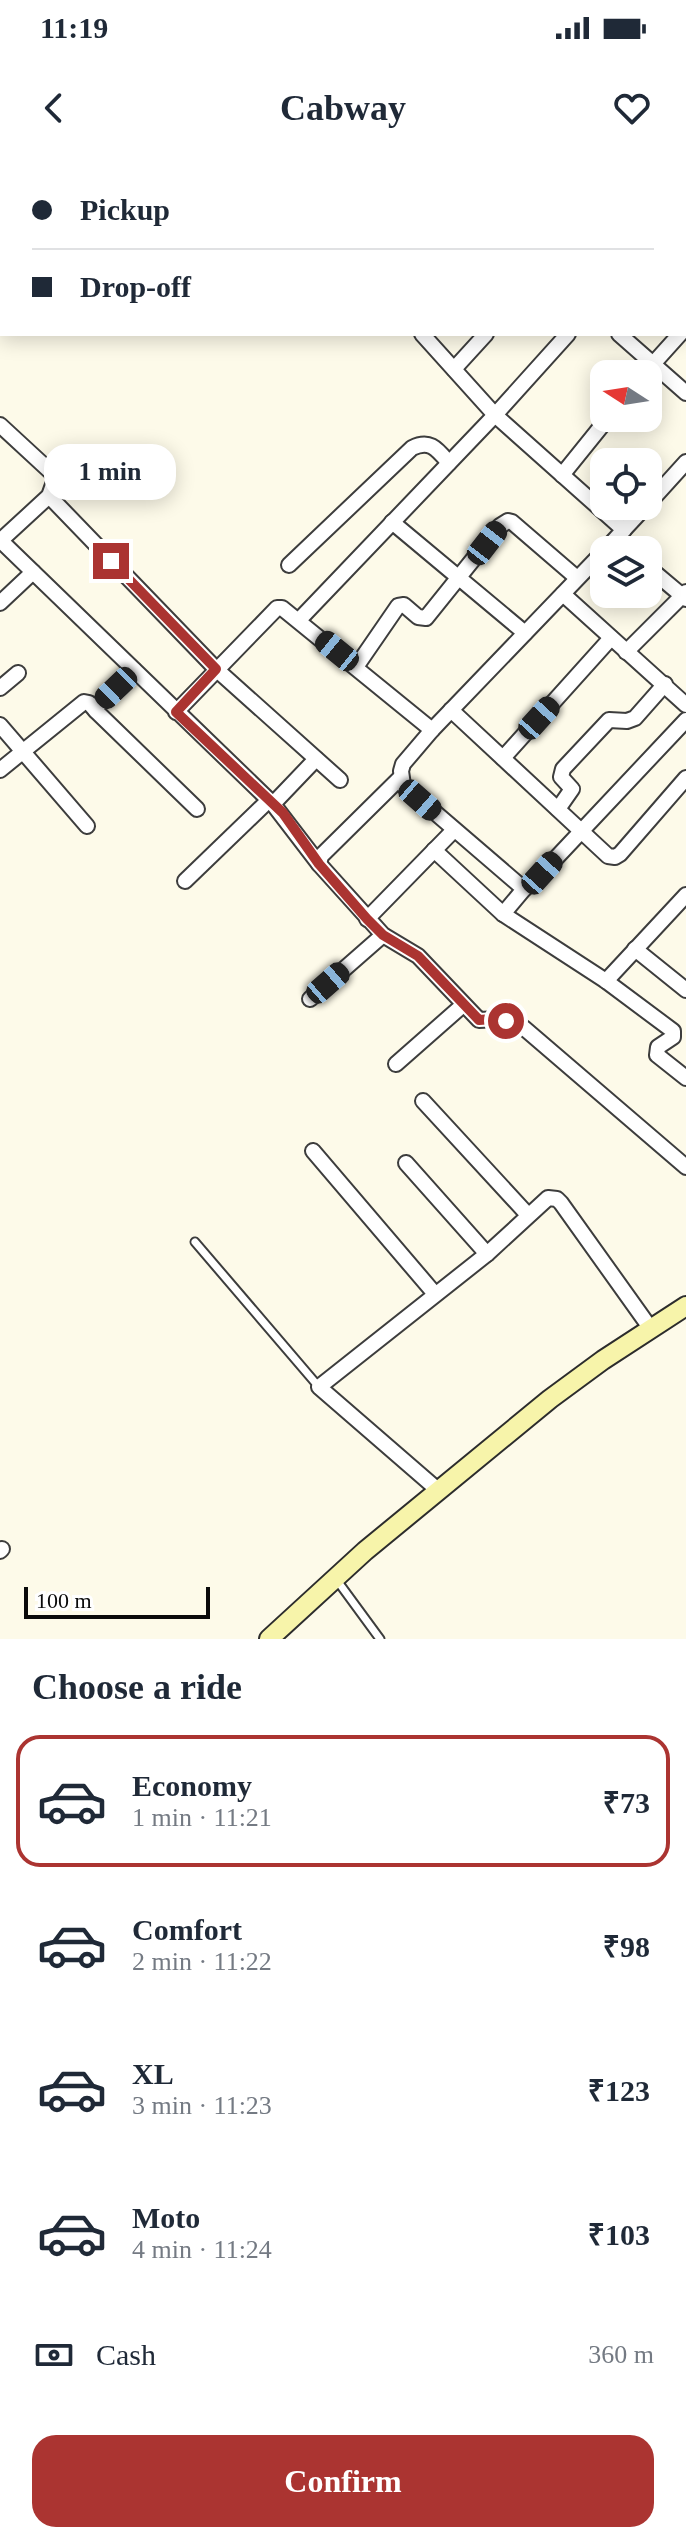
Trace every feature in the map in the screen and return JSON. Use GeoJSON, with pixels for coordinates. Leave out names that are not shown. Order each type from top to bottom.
{"type":"FeatureCollection","features":[{"type":"Feature","properties":{"kind":"main road"},"geometry":{"type":"LineString","coordinates":[[269,1639],[335,1577],[550,1399],[686,1306]]}},
{"type":"Feature","properties":{"kind":"street"},"geometry":{"type":"LineString","coordinates":[[424,336],[495,415],[562,475],[607,536]]}},
{"type":"Feature","properties":{"kind":"street"},"geometry":{"type":"LineString","coordinates":[[454,369],[484,336]]}},
{"type":"Feature","properties":{"kind":"street"},"geometry":{"type":"LineString","coordinates":[[299,620],[566,336]]}},
{"type":"Feature","properties":{"kind":"street"},"geometry":{"type":"LineString","coordinates":[[621,336],[641,360]]}},
{"type":"Feature","properties":{"kind":"street"},"geometry":{"type":"LineString","coordinates":[[656,360],[678,336]]}},
{"type":"Feature","properties":{"kind":"street"},"geometry":{"type":"LineString","coordinates":[[662,378],[686,393]]}},
{"type":"Feature","properties":{"kind":"street"},"geometry":{"type":"LineString","coordinates":[[0,425],[55,479],[49,496],[0,540],[271,802],[319,864],[383,935],[418,956],[479,1020],[499,1019],[524,1028],[685,1165]]}},
{"type":"Feature","properties":{"kind":"street"},"geometry":{"type":"LineString","coordinates":[[562,475],[597,432]]}},
{"type":"Feature","properties":{"kind":"street"},"geometry":{"type":"LineString","coordinates":[[289,565],[412,448],[427,443],[435,446],[449,463]]}},
{"type":"Feature","properties":{"kind":"street"},"geometry":{"type":"LineString","coordinates":[[662,488],[686,462]]}},
{"type":"Feature","properties":{"kind":"street"},"geometry":{"type":"LineString","coordinates":[[49,496],[216,669],[340,780]]}},
{"type":"Feature","properties":{"kind":"street"},"geometry":{"type":"LineString","coordinates":[[618,536],[633,520]]}},
{"type":"Feature","properties":{"kind":"street"},"geometry":{"type":"LineString","coordinates":[[356,667],[398,606],[404,605],[418,617],[426,618],[500,526],[508,521],[577,578]]}},
{"type":"Feature","properties":{"kind":"street"},"geometry":{"type":"LineString","coordinates":[[392,522],[525,633]]}},
{"type":"Feature","properties":{"kind":"street"},"geometry":{"type":"LineString","coordinates":[[524,889],[403,785],[403,764],[590,565]]}},
{"type":"Feature","properties":{"kind":"street"},"geometry":{"type":"LineString","coordinates":[[0,603],[33,572]]}},
{"type":"Feature","properties":{"kind":"street"},"geometry":{"type":"LineString","coordinates":[[626,652],[685,596],[662,578]]}},
{"type":"Feature","properties":{"kind":"street"},"geometry":{"type":"LineString","coordinates":[[563,594],[686,705]]}},
{"type":"Feature","properties":{"kind":"street"},"geometry":{"type":"LineString","coordinates":[[176,712],[277,608],[287,610],[432,730]]}},
{"type":"Feature","properties":{"kind":"street"},"geometry":{"type":"LineString","coordinates":[[503,758],[611,638]]}},
{"type":"Feature","properties":{"kind":"street"},"geometry":{"type":"LineString","coordinates":[[96,711],[98,705],[134,670]]}},
{"type":"Feature","properties":{"kind":"street"},"geometry":{"type":"LineString","coordinates":[[0,688],[18,673]]}},
{"type":"Feature","properties":{"kind":"street"},"geometry":{"type":"LineString","coordinates":[[558,809],[572,789],[561,777],[563,769],[609,720],[635,718],[665,684]]}},
{"type":"Feature","properties":{"kind":"street"},"geometry":{"type":"LineString","coordinates":[[0,770],[84,702],[89,703],[197,809]]}},
{"type":"Feature","properties":{"kind":"street"},"geometry":{"type":"LineString","coordinates":[[451,710],[608,856],[615,857],[686,778]]}},
{"type":"Feature","properties":{"kind":"street"},"geometry":{"type":"LineString","coordinates":[[503,914],[686,720]]}},
{"type":"Feature","properties":{"kind":"street"},"geometry":{"type":"LineString","coordinates":[[0,726],[87,826]]}},
{"type":"Feature","properties":{"kind":"street"},"geometry":{"type":"LineString","coordinates":[[185,881],[316,759]]}},
{"type":"Feature","properties":{"kind":"street"},"geometry":{"type":"LineString","coordinates":[[319,864],[321,856],[401,777]]}},
{"type":"Feature","properties":{"kind":"street"},"geometry":{"type":"LineString","coordinates":[[367,919],[454,830]]}},
{"type":"Feature","properties":{"kind":"street"},"geometry":{"type":"LineString","coordinates":[[434,850],[503,914],[606,981],[673,1031],[673,1037],[658,1047],[657,1055],[686,1078]]}},
{"type":"Feature","properties":{"kind":"street"},"geometry":{"type":"LineString","coordinates":[[606,981],[686,895]]}},
{"type":"Feature","properties":{"kind":"street"},"geometry":{"type":"LineString","coordinates":[[310,999],[383,935]]}},
{"type":"Feature","properties":{"kind":"street"},"geometry":{"type":"LineString","coordinates":[[635,949],[686,990]]}},
{"type":"Feature","properties":{"kind":"street"},"geometry":{"type":"LineString","coordinates":[[396,1064],[463,1005]]}},
{"type":"Feature","properties":{"kind":"street"},"geometry":{"type":"LineString","coordinates":[[423,1101],[528,1215]]}},
{"type":"Feature","properties":{"kind":"street"},"geometry":{"type":"LineString","coordinates":[[313,1151],[435,1294]]}},
{"type":"Feature","properties":{"kind":"street"},"geometry":{"type":"LineString","coordinates":[[406,1163],[487,1254]]}},
{"type":"Feature","properties":{"kind":"street"},"geometry":{"type":"LineString","coordinates":[[439,1491],[319,1387],[487,1254],[548,1198],[561,1203],[651,1329]]}},
{"type":"Feature","properties":{"kind":"lane"},"geometry":{"type":"LineString","coordinates":[[195,1242],[319,1387]]}},
{"type":"Feature","properties":{"kind":"lane"},"geometry":{"type":"LineString","coordinates":[[335,1577],[380,1639]]}},
{"type":"Feature","properties":{"kind":"route"},"geometry":{"type":"LineString","coordinates":[[111,561],[216,669],[176,712],[283,813],[319,864],[383,935],[418,956],[479,1020],[506,1021]]}}]}
